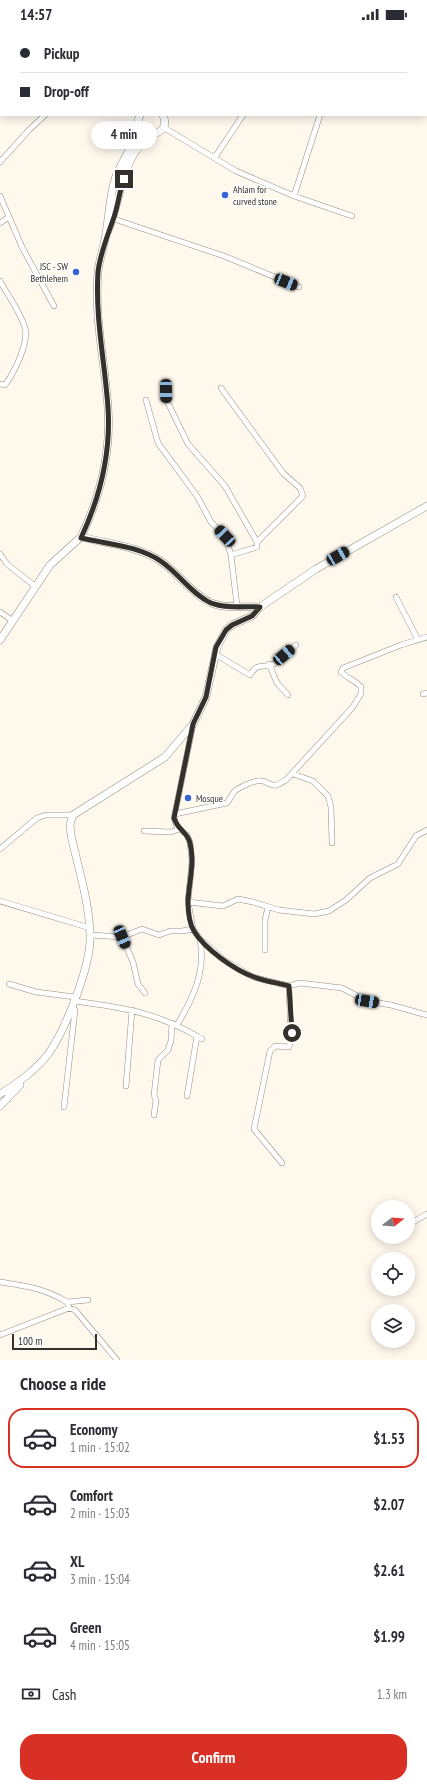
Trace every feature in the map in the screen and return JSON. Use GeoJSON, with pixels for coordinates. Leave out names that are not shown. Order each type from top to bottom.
{"type":"FeatureCollection","features":[{"type":"Feature","properties":{"kind":"street"},"geometry":{"type":"LineString","coordinates":[[0,162],[44,116]]}},
{"type":"Feature","properties":{"kind":"street"},"geometry":{"type":"LineString","coordinates":[[163,116],[164,127]]}},
{"type":"Feature","properties":{"kind":"street"},"geometry":{"type":"LineString","coordinates":[[215,157],[242,116]]}},
{"type":"Feature","properties":{"kind":"street"},"geometry":{"type":"LineString","coordinates":[[294,196],[320,116]]}},
{"type":"Feature","properties":{"kind":"street"},"geometry":{"type":"LineString","coordinates":[[139,121],[145,133],[153,135]]}},
{"type":"Feature","properties":{"kind":"street"},"geometry":{"type":"LineString","coordinates":[[106,237],[107,219],[116,179],[136,138],[139,121]]}},
{"type":"Feature","properties":{"kind":"street"},"geometry":{"type":"LineString","coordinates":[[0,640],[50,565],[81,538],[93,512],[101,485],[106,451],[108,410],[98,305],[98,270],[106,237],[114,219],[127,170],[140,146],[146,139],[164,127]]}},
{"type":"Feature","properties":{"kind":"street"},"geometry":{"type":"LineString","coordinates":[[164,127],[236,171],[294,196],[352,216]]}},
{"type":"Feature","properties":{"kind":"street"},"geometry":{"type":"LineString","coordinates":[[0,196],[22,247],[54,306]]}},
{"type":"Feature","properties":{"kind":"street"},"geometry":{"type":"LineString","coordinates":[[0,223],[9,217]]}},
{"type":"Feature","properties":{"kind":"street"},"geometry":{"type":"LineString","coordinates":[[114,219],[224,256],[299,287]]}},
{"type":"Feature","properties":{"kind":"street"},"geometry":{"type":"LineString","coordinates":[[0,281],[24,327],[26,337],[11,378],[5,385],[0,384]]}},
{"type":"Feature","properties":{"kind":"street"},"geometry":{"type":"LineString","coordinates":[[166,383],[166,399],[188,444],[225,486],[257,542]]}},
{"type":"Feature","properties":{"kind":"street"},"geometry":{"type":"LineString","coordinates":[[221,388],[283,474],[300,488],[303,496],[257,542],[257,547],[231,555]]}},
{"type":"Feature","properties":{"kind":"street"},"geometry":{"type":"LineString","coordinates":[[146,400],[158,443],[197,496],[211,522],[225,536],[231,555],[237,606]]}},
{"type":"Feature","properties":{"kind":"street"},"geometry":{"type":"LineString","coordinates":[[427,506],[316,569],[260,607],[252,616],[232,625],[221,636],[215,654],[206,697],[193,724],[174,818],[179,829],[187,835],[190,842],[192,861],[188,902],[193,929],[200,940],[224,960],[253,977],[289,986],[300,983],[342,988],[367,1001],[391,1005],[427,1015]]}},
{"type":"Feature","properties":{"kind":"street"},"geometry":{"type":"LineString","coordinates":[[81,538],[145,553],[162,562],[197,594],[212,603],[260,607]]}},
{"type":"Feature","properties":{"kind":"street"},"geometry":{"type":"LineString","coordinates":[[0,554],[7,564],[36,586]]}},
{"type":"Feature","properties":{"kind":"street"},"geometry":{"type":"LineString","coordinates":[[396,597],[418,640]]}},
{"type":"Feature","properties":{"kind":"street"},"geometry":{"type":"LineString","coordinates":[[0,612],[13,621]]}},
{"type":"Feature","properties":{"kind":"street"},"geometry":{"type":"LineString","coordinates":[[175,814],[227,803],[236,790],[257,781],[263,781],[270,786],[276,786],[293,774],[352,708],[361,694],[361,687],[357,682],[346,678],[341,672],[343,668],[427,637]]}},
{"type":"Feature","properties":{"kind":"street"},"geometry":{"type":"LineString","coordinates":[[215,654],[250,675],[254,669],[269,664],[273,665],[296,645]]}},
{"type":"Feature","properties":{"kind":"street"},"geometry":{"type":"LineString","coordinates":[[269,664],[277,683],[288,695]]}},
{"type":"Feature","properties":{"kind":"street"},"geometry":{"type":"LineString","coordinates":[[0,849],[37,818],[46,815],[73,815],[165,757],[193,724]]}},
{"type":"Feature","properties":{"kind":"street"},"geometry":{"type":"LineString","coordinates":[[293,774],[313,781],[328,796],[331,807],[332,844]]}},
{"type":"Feature","properties":{"kind":"street"},"geometry":{"type":"LineString","coordinates":[[0,1094],[31,1070],[48,1054],[87,967],[90,931],[87,902],[71,835],[70,824],[73,815]]}},
{"type":"Feature","properties":{"kind":"street"},"geometry":{"type":"LineString","coordinates":[[144,831],[171,832],[179,829]]}},
{"type":"Feature","properties":{"kind":"street"},"geometry":{"type":"LineString","coordinates":[[188,902],[223,906],[238,899],[279,910],[314,914],[329,911],[346,900],[370,878],[398,864],[416,836],[427,830]]}},
{"type":"Feature","properties":{"kind":"street"},"geometry":{"type":"LineString","coordinates":[[0,901],[90,931],[122,937],[142,929],[158,934],[170,931],[182,932],[193,929]]}},
{"type":"Feature","properties":{"kind":"street"},"geometry":{"type":"LineString","coordinates":[[265,950],[265,920],[268,907]]}},
{"type":"Feature","properties":{"kind":"street"},"geometry":{"type":"LineString","coordinates":[[122,937],[133,962],[138,984],[145,993]]}},
{"type":"Feature","properties":{"kind":"street"},"geometry":{"type":"LineString","coordinates":[[154,1115],[156,1100],[154,1095],[158,1060],[168,1050],[174,1024],[189,1004],[203,960],[200,940]]}},
{"type":"Feature","properties":{"kind":"street"},"geometry":{"type":"LineString","coordinates":[[9,984],[73,1001],[132,1010],[174,1024],[199,1038],[187,1096]]}},
{"type":"Feature","properties":{"kind":"street"},"geometry":{"type":"LineString","coordinates":[[282,1163],[254,1129],[270,1051],[275,1046],[289,1047],[291,1039],[289,986]]}},
{"type":"Feature","properties":{"kind":"street"},"geometry":{"type":"LineString","coordinates":[[64,1107],[75,1010],[73,1001]]}},
{"type":"Feature","properties":{"kind":"street"},"geometry":{"type":"LineString","coordinates":[[126,1086],[132,1010]]}},
{"type":"Feature","properties":{"kind":"street"},"geometry":{"type":"LineString","coordinates":[[0,1106],[31,1070]]}},
{"type":"Feature","properties":{"kind":"street"},"geometry":{"type":"LineString","coordinates":[[415,1221],[427,1214]]}},
{"type":"Feature","properties":{"kind":"street"},"geometry":{"type":"LineString","coordinates":[[0,1282],[36,1287],[52,1293],[75,1310],[117,1360]]}},
{"type":"Feature","properties":{"kind":"street"},"geometry":{"type":"LineString","coordinates":[[0,1335],[68,1305],[88,1300]]}},
{"type":"Feature","properties":{"kind":"place","name":"Ahlam for curved stone"},"geometry":{"type":"Point","coordinates":[225,195]}},
{"type":"Feature","properties":{"kind":"place","name":"JSC - SW Bethlehem"},"geometry":{"type":"Point","coordinates":[76,272]}},
{"type":"Feature","properties":{"kind":"place","name":"Mosque"},"geometry":{"type":"Point","coordinates":[188,798]}},
{"type":"Feature","properties":{"kind":"route"},"geometry":{"type":"LineString","coordinates":[[124,179],[114,219],[106,237],[98,270],[98,305],[108,410],[106,451],[101,485],[93,512],[81,538],[145,553],[162,562],[197,594],[212,603],[231,607],[260,607],[252,616],[232,625],[226,630],[221,636],[216,647],[206,697],[193,724],[174,818],[177,827],[187,835],[190,842],[192,861],[188,902],[193,929],[200,940],[224,960],[253,977],[289,986],[292,1033]]}}]}
